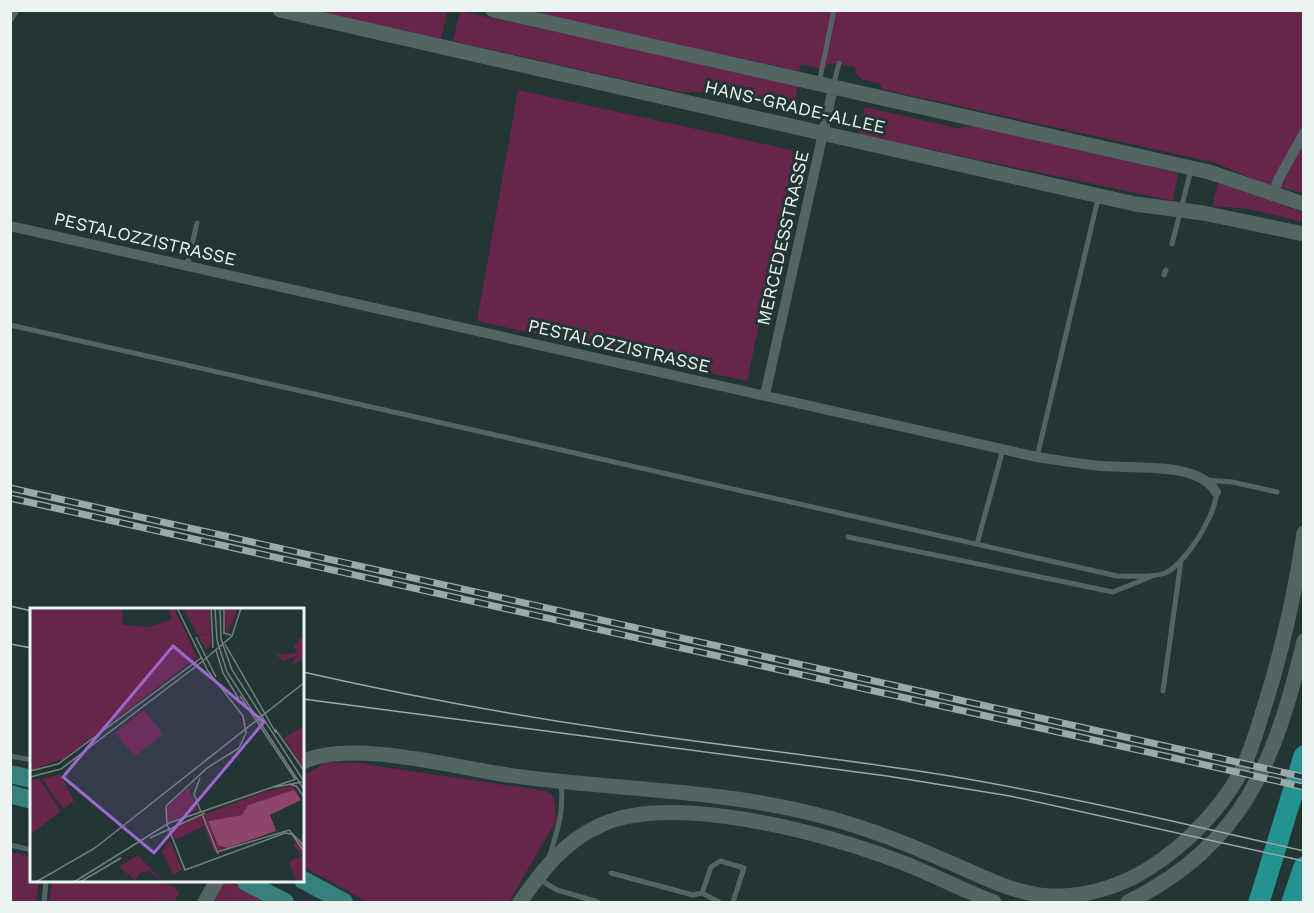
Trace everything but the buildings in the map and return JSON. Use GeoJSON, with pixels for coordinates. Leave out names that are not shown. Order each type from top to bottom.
{"type":"FeatureCollection","features":[{"type":"Feature","properties":{"kind":"highway"},"geometry":{"type":"LineString","coordinates":[[1262,894],[1304,756]]}},
{"type":"Feature","properties":{"kind":"highway"},"geometry":{"type":"LineString","coordinates":[[1294,897],[1304,867]]}},
{"type":"Feature","properties":{"kind":"main road","name":"HANS-GRADE-ALLEE"},"geometry":{"type":"LineString","coordinates":[[280,10],[1099,195],[1304,234]]}},
{"type":"Feature","properties":{"kind":"main road","name":"HANS-GRADE-ALLEE"},"geometry":{"type":"LineString","coordinates":[[493,10],[1191,168],[1304,204]]}},
{"type":"Feature","properties":{"kind":"main road"},"geometry":{"type":"LineString","coordinates":[[306,758],[336,752],[383,756],[561,783],[719,797],[809,812],[891,837],[993,881],[1042,895],[1079,895],[1115,886],[1159,864],[1213,812],[1233,785],[1253,742],[1284,644],[1304,533]]}},
{"type":"Feature","properties":{"kind":"main road"},"geometry":{"type":"LineString","coordinates":[[1128,903],[1182,869],[1227,826],[1243,805],[1259,780],[1274,746],[1304,641]]}},
{"type":"Feature","properties":{"kind":"main road"},"geometry":{"type":"LineString","coordinates":[[10,774],[30,779]]}},
{"type":"Feature","properties":{"kind":"main road"},"geometry":{"type":"LineString","coordinates":[[10,794],[30,799]]}},
{"type":"Feature","properties":{"kind":"main road"},"geometry":{"type":"LineString","coordinates":[[520,903],[548,863],[589,831],[612,821],[659,813],[716,817],[802,831],[839,840],[899,861],[994,903]]}},
{"type":"Feature","properties":{"kind":"main road"},"geometry":{"type":"LineString","coordinates":[[304,881],[344,903]]}},
{"type":"Feature","properties":{"kind":"main road"},"geometry":{"type":"LineString","coordinates":[[205,903],[215,883]]}},
{"type":"Feature","properties":{"kind":"main road"},"geometry":{"type":"LineString","coordinates":[[248,883],[285,903]]}},
{"type":"Feature","properties":{"kind":"street"},"geometry":{"type":"LineString","coordinates":[[10,17],[14,10]]}},
{"type":"Feature","properties":{"kind":"street","name":"MERCEDESSTRASSE"},"geometry":{"type":"LineString","coordinates":[[765,395],[825,133],[826,87]]}},
{"type":"Feature","properties":{"kind":"street"},"geometry":{"type":"LineString","coordinates":[[1273,196],[1278,180],[1304,133]]}},
{"type":"Feature","properties":{"kind":"street","name":"PESTALOZZISTRASSE"},"geometry":{"type":"LineString","coordinates":[[10,226],[1037,457],[1104,466],[1158,468],[1189,473],[1207,480]]}},
{"type":"Feature","properties":{"kind":"street"},"geometry":{"type":"LineString","coordinates":[[1207,480],[1216,492]]}},
{"type":"Feature","properties":{"kind":"lane"},"geometry":{"type":"LineString","coordinates":[[826,87],[834,10]]}},
{"type":"Feature","properties":{"kind":"lane"},"geometry":{"type":"LineString","coordinates":[[826,87],[838,63]]}},
{"type":"Feature","properties":{"kind":"lane"},"geometry":{"type":"LineString","coordinates":[[1172,244],[1191,168]]}},
{"type":"Feature","properties":{"kind":"lane"},"geometry":{"type":"LineString","coordinates":[[1037,457],[1099,195]]}},
{"type":"Feature","properties":{"kind":"lane"},"geometry":{"type":"LineString","coordinates":[[187,266],[197,223]]}},
{"type":"Feature","properties":{"kind":"lane"},"geometry":{"type":"LineString","coordinates":[[10,325],[1117,576],[1155,575]]}},
{"type":"Feature","properties":{"kind":"lane"},"geometry":{"type":"LineString","coordinates":[[977,544],[1003,449]]}},
{"type":"Feature","properties":{"kind":"lane"},"geometry":{"type":"LineString","coordinates":[[1207,480],[1232,482],[1277,492]]}},
{"type":"Feature","properties":{"kind":"lane"},"geometry":{"type":"LineString","coordinates":[[848,537],[1113,592],[1167,572],[1181,560],[1213,513],[1216,492]]}},
{"type":"Feature","properties":{"kind":"lane"},"geometry":{"type":"LineString","coordinates":[[1163,691],[1181,560]]}},
{"type":"Feature","properties":{"kind":"lane"},"geometry":{"type":"LineString","coordinates":[[10,756],[30,760]]}},
{"type":"Feature","properties":{"kind":"lane"},"geometry":{"type":"LineString","coordinates":[[548,863],[561,822],[563,804],[561,783]]}},
{"type":"Feature","properties":{"kind":"lane"},"geometry":{"type":"LineString","coordinates":[[10,845],[30,850]]}},
{"type":"Feature","properties":{"kind":"lane"},"geometry":{"type":"LineString","coordinates":[[702,892],[711,867],[720,861],[744,868],[733,903]]}},
{"type":"Feature","properties":{"kind":"lane"},"geometry":{"type":"LineString","coordinates":[[611,873],[693,895],[702,892]]}},
{"type":"Feature","properties":{"kind":"lane"},"geometry":{"type":"LineString","coordinates":[[537,878],[557,890],[598,903]]}},
{"type":"Feature","properties":{"kind":"lane"},"geometry":{"type":"LineString","coordinates":[[44,903],[46,883]]}},
{"type":"Feature","properties":{"kind":"lane"},"geometry":{"type":"LineString","coordinates":[[702,892],[717,902]]}},
{"type":"Feature","properties":{"kind":"shaded area"},"geometry":{"type":"Polygon","coordinates":[[[311,11],[447,11],[441,40],[311,11]]]}},
{"type":"Feature","properties":{"kind":"shaded area"},"geometry":{"type":"Polygon","coordinates":[[[460,11],[798,85],[793,111],[708,92],[680,92],[453,41],[460,11]]]}},
{"type":"Feature","properties":{"kind":"shaded area"},"geometry":{"type":"Polygon","coordinates":[[[527,11],[1303,11],[1303,193],[1258,181],[1213,162],[881,89],[881,84],[863,80],[856,74],[855,67],[830,63],[823,69],[801,64],[799,71],[527,11]]]}},
{"type":"Feature","properties":{"kind":"shaded area"},"geometry":{"type":"Polygon","coordinates":[[[518,90],[796,151],[747,381],[477,321],[518,90]]]}},
{"type":"Feature","properties":{"kind":"shaded area"},"geometry":{"type":"Polygon","coordinates":[[[865,107],[956,128],[974,126],[1178,173],[1173,201],[858,134],[865,107]]]}},
{"type":"Feature","properties":{"kind":"shaded area"},"geometry":{"type":"Polygon","coordinates":[[[1218,183],[1303,212],[1303,222],[1249,209],[1212,206],[1218,183]]]}},
{"type":"Feature","properties":{"kind":"shaded area"},"geometry":{"type":"Polygon","coordinates":[[[325,763],[357,763],[546,791],[554,797],[556,821],[509,902],[367,902],[304,867],[304,775],[325,763]]]}},
{"type":"Feature","properties":{"kind":"shaded area"},"geometry":{"type":"Polygon","coordinates":[[[11,852],[30,857],[30,883],[39,883],[36,902],[11,902],[11,852]]]}},
{"type":"Feature","properties":{"kind":"shaded area"},"geometry":{"type":"Polygon","coordinates":[[[52,883],[162,883],[173,886],[179,893],[174,902],[49,902],[52,883]]]}},
{"type":"Feature","properties":{"kind":"shaded area"},"geometry":{"type":"Polygon","coordinates":[[[222,883],[231,883],[267,902],[212,902],[222,883]]]}},
{"type":"Feature","properties":{"kind":"tram line"},"geometry":{"type":"LineString","coordinates":[[10,606],[30,611]]}},
{"type":"Feature","properties":{"kind":"tram line"},"geometry":{"type":"LineString","coordinates":[[10,644],[30,648]]}},
{"type":"Feature","properties":{"kind":"tram line"},"geometry":{"type":"LineString","coordinates":[[304,672],[532,717],[989,783],[1124,810],[1304,851]]}},
{"type":"Feature","properties":{"kind":"tram line"},"geometry":{"type":"LineString","coordinates":[[304,699],[887,776],[1010,796],[1304,861]]}},
{"type":"Feature","properties":{"kind":"railway"},"geometry":{"type":"LineString","coordinates":[[10,488],[1304,777]]}},
{"type":"Feature","properties":{"kind":"railway"},"geometry":{"type":"LineString","coordinates":[[10,498],[1304,787]]}}]}
